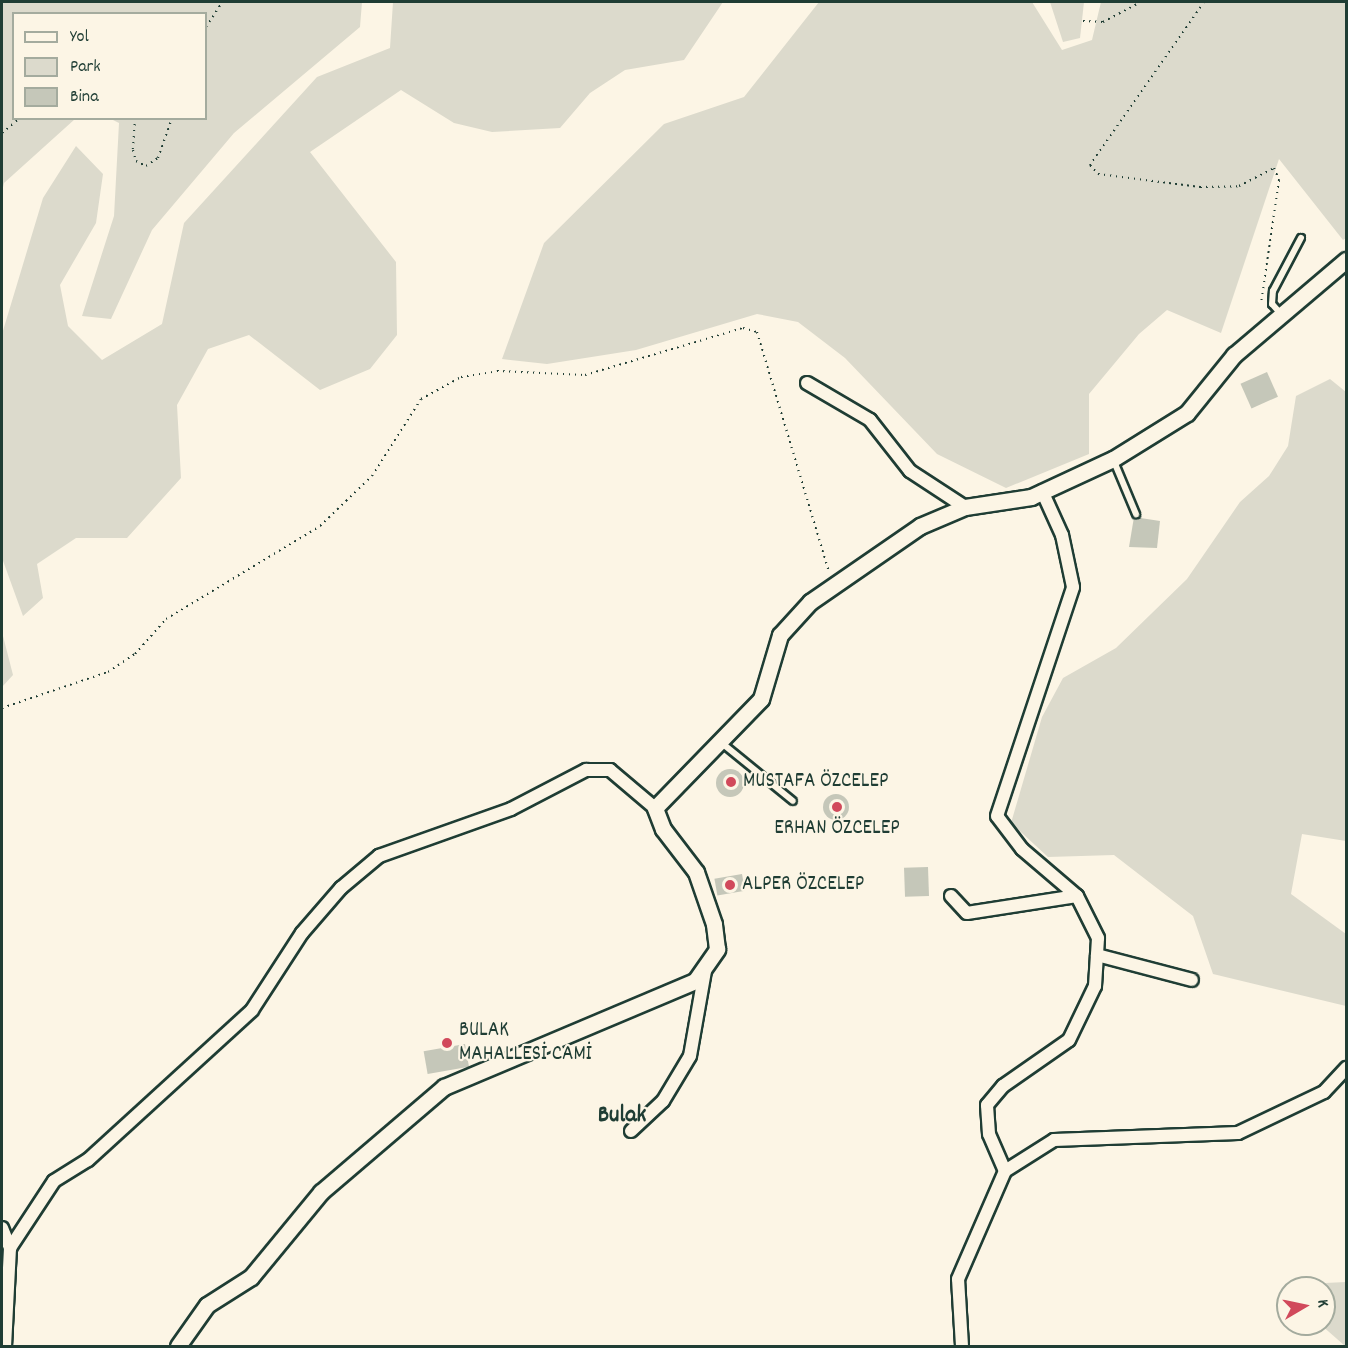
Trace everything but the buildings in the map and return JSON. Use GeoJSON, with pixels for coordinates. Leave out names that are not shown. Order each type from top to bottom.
{"type":"FeatureCollection","features":[{"type":"Feature","properties":{"kind":"street"},"geometry":{"type":"LineString","coordinates":[[655,808],[723,744],[761,699],[780,635],[834,586],[920,526],[965,507],[1042,492],[1113,459],[1187,413],[1234,355],[1347,260]]}},
{"type":"Feature","properties":{"kind":"street"},"geometry":{"type":"LineString","coordinates":[[807,383],[870,420],[910,471],[965,507]]}},
{"type":"Feature","properties":{"kind":"street"},"geometry":{"type":"LineString","coordinates":[[1005,1171],[989,1134],[987,1105],[1003,1086],[1069,1040],[1095,986],[1098,938],[1077,896],[1022,849],[997,816],[1073,587],[1062,535],[1042,492]]}},
{"type":"Feature","properties":{"kind":"street"},"geometry":{"type":"LineString","coordinates":[[10,1248],[54,1181],[88,1160],[252,1010],[302,933],[341,888],[379,856],[511,809],[586,770],[610,770],[655,808],[663,829],[696,872],[714,924],[717,949],[695,981],[444,1087],[321,1192],[251,1277],[207,1305],[178,1347]]}},
{"type":"Feature","properties":{"kind":"street"},"geometry":{"type":"LineString","coordinates":[[951,896],[967,913],[1077,896]]}},
{"type":"Feature","properties":{"kind":"street"},"geometry":{"type":"LineString","coordinates":[[1097,956],[1192,980]]}},
{"type":"Feature","properties":{"kind":"street"},"geometry":{"type":"LineString","coordinates":[[632,1131],[663,1101],[690,1056],[706,965]]}},
{"type":"Feature","properties":{"kind":"street"},"geometry":{"type":"LineString","coordinates":[[962,1347],[958,1279],[1005,1171],[1054,1140],[1238,1133],[1324,1092],[1347,1068]]}},
{"type":"Feature","properties":{"kind":"street"},"geometry":{"type":"LineString","coordinates":[[2,1228],[10,1248],[5,1347]]}},
{"type":"Feature","properties":{"kind":"lane"},"geometry":{"type":"LineString","coordinates":[[1282,315],[1272,304],[1274,291],[1301,238]]}},
{"type":"Feature","properties":{"kind":"lane"},"geometry":{"type":"LineString","coordinates":[[1113,459],[1136,514]]}},
{"type":"Feature","properties":{"kind":"lane"},"geometry":{"type":"LineString","coordinates":[[723,744],[793,801]]}},
{"type":"Feature","properties":{"kind":"path"},"geometry":{"type":"LineString","coordinates":[[207,25],[222,2]]}},
{"type":"Feature","properties":{"kind":"path"},"geometry":{"type":"LineString","coordinates":[[1083,21],[1104,22],[1142,2]]}},
{"type":"Feature","properties":{"kind":"path"},"geometry":{"type":"LineString","coordinates":[[1204,2],[1090,165],[1098,174],[1200,187],[1239,186],[1265,168],[1274,168],[1279,180],[1259,295],[1268,327]]}},
{"type":"Feature","properties":{"kind":"path"},"geometry":{"type":"LineString","coordinates":[[2,133],[18,120]]}},
{"type":"Feature","properties":{"kind":"path"},"geometry":{"type":"LineString","coordinates":[[135,120],[136,161],[146,166],[158,158],[171,120]]}},
{"type":"Feature","properties":{"kind":"path"},"geometry":{"type":"LineString","coordinates":[[2,708],[108,672],[135,654],[166,619],[320,526],[372,476],[421,399],[460,377],[497,372],[585,375],[743,328],[757,332],[834,586]]}},
{"type":"Feature","properties":{"kind":"green space"},"geometry":{"type":"Polygon","coordinates":[[[2,2],[362,2],[360,27],[234,133],[152,230],[111,319],[82,316],[114,216],[119,123],[113,120],[207,120],[207,12],[12,12],[12,120],[74,120],[4,183],[2,192],[2,2]]]}},
{"type":"Feature","properties":{"kind":"green space"},"geometry":{"type":"Polygon","coordinates":[[[393,2],[723,2],[684,60],[625,70],[590,93],[560,128],[492,132],[454,123],[401,90],[310,152],[396,262],[397,335],[370,369],[320,390],[249,335],[208,349],[177,405],[181,478],[127,538],[76,538],[37,564],[43,598],[23,616],[2,558],[2,334],[43,198],[76,146],[103,174],[96,223],[60,285],[68,326],[102,360],[162,324],[184,223],[317,77],[390,48],[393,2]]]}},
{"type":"Feature","properties":{"kind":"green space"},"geometry":{"type":"Polygon","coordinates":[[[819,2],[1032,2],[1062,50],[1092,40],[1101,2],[1346,2],[1346,238],[1343,240],[1279,159],[1221,333],[1167,310],[1139,334],[1089,394],[1089,454],[1006,488],[937,454],[845,358],[798,322],[757,314],[636,350],[547,364],[502,359],[544,243],[664,124],[744,97],[819,2]]]}},
{"type":"Feature","properties":{"kind":"green space"},"geometry":{"type":"Polygon","coordinates":[[[1050,2],[1084,2],[1080,38],[1063,42],[1050,2]]]}},
{"type":"Feature","properties":{"kind":"green space"},"geometry":{"type":"Polygon","coordinates":[[[1330,379],[1346,392],[1346,841],[1302,834],[1291,894],[1346,934],[1346,1006],[1213,974],[1193,916],[1114,855],[1048,857],[1011,823],[1042,717],[1063,678],[1116,648],[1187,579],[1240,502],[1269,476],[1288,446],[1296,396],[1330,379]]]}},
{"type":"Feature","properties":{"kind":"green space"},"geometry":{"type":"Polygon","coordinates":[[[2,632],[13,675],[2,687],[2,632]]]}},
{"type":"Feature","properties":{"kind":"green space"},"geometry":{"type":"Polygon","coordinates":[[[1336,1282],[1346,1282],[1346,1346],[1334,1336],[1336,1336],[1336,1282]]]}},
{"type":"Feature","properties":{"kind":"place","name":"MUSTAFA ÖZCELEP"},"geometry":{"type":"Point","coordinates":[731,782]}},
{"type":"Feature","properties":{"kind":"place","name":"ERHAN ÖZCELEP"},"geometry":{"type":"Point","coordinates":[837,807]}},
{"type":"Feature","properties":{"kind":"place","name":"ALPER ÖZCELEP"},"geometry":{"type":"Point","coordinates":[730,885]}},
{"type":"Feature","properties":{"kind":"place","name":"BULAK MAHALLESİ CAMİ"},"geometry":{"type":"Point","coordinates":[447,1043]}},
{"type":"Feature","properties":{"kind":"district","name":"Bulak"},"geometry":{"type":"Point","coordinates":[622,1117]}}]}
